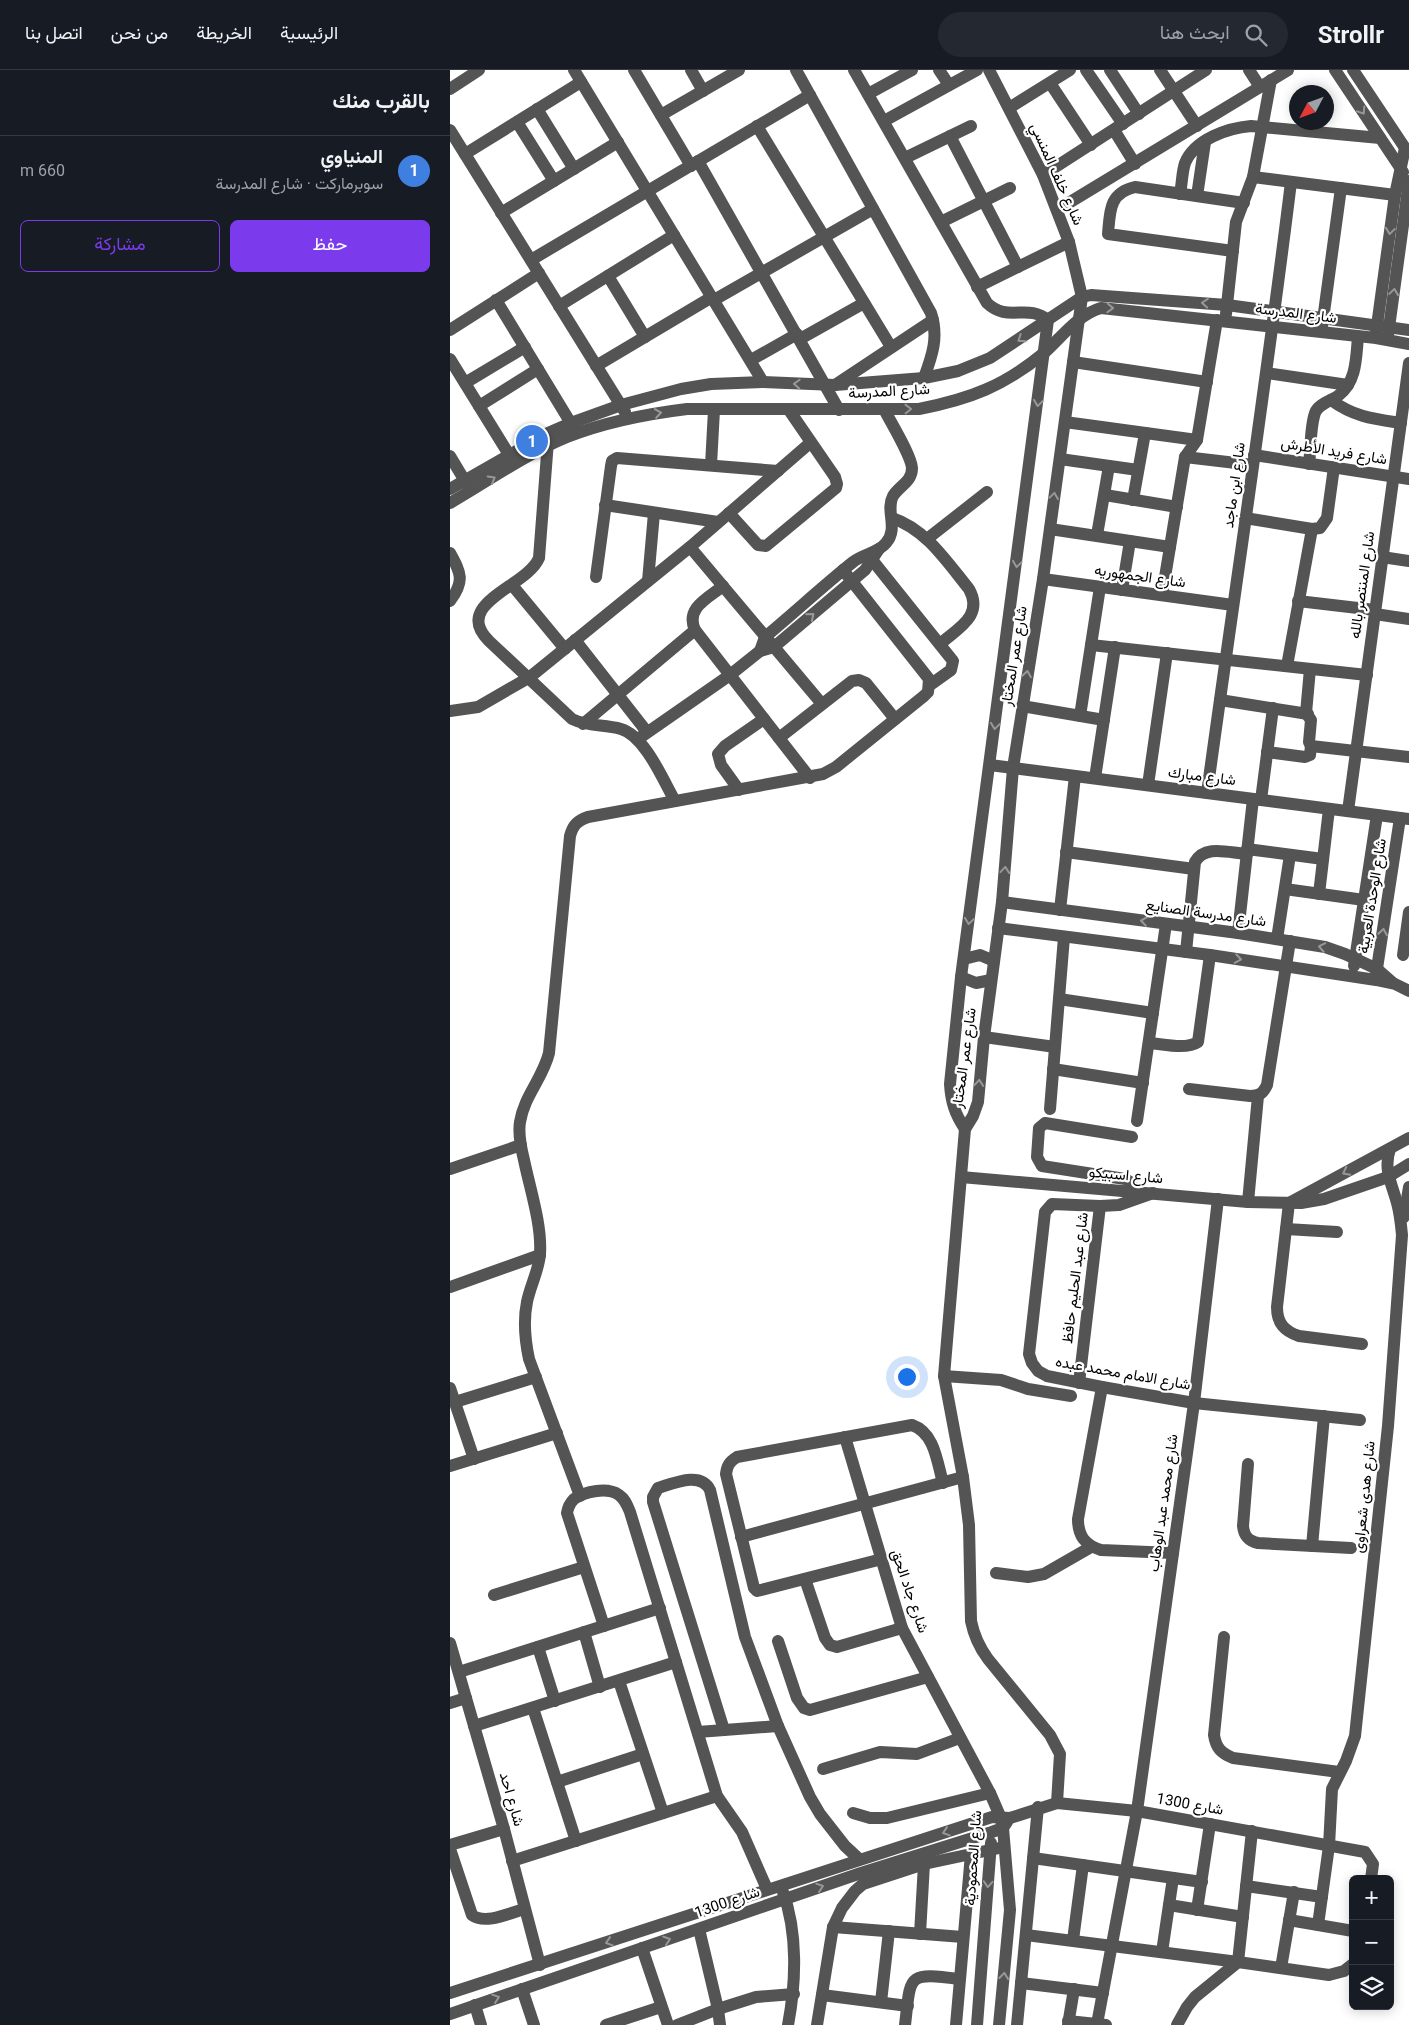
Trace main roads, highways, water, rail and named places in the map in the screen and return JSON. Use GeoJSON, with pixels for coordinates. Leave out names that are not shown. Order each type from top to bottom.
{"type":"FeatureCollection","features":[{"type":"Feature","properties":{"kind":"place","name":"المنياوي"},"geometry":{"type":"Point","coordinates":[532,441]}}]}
